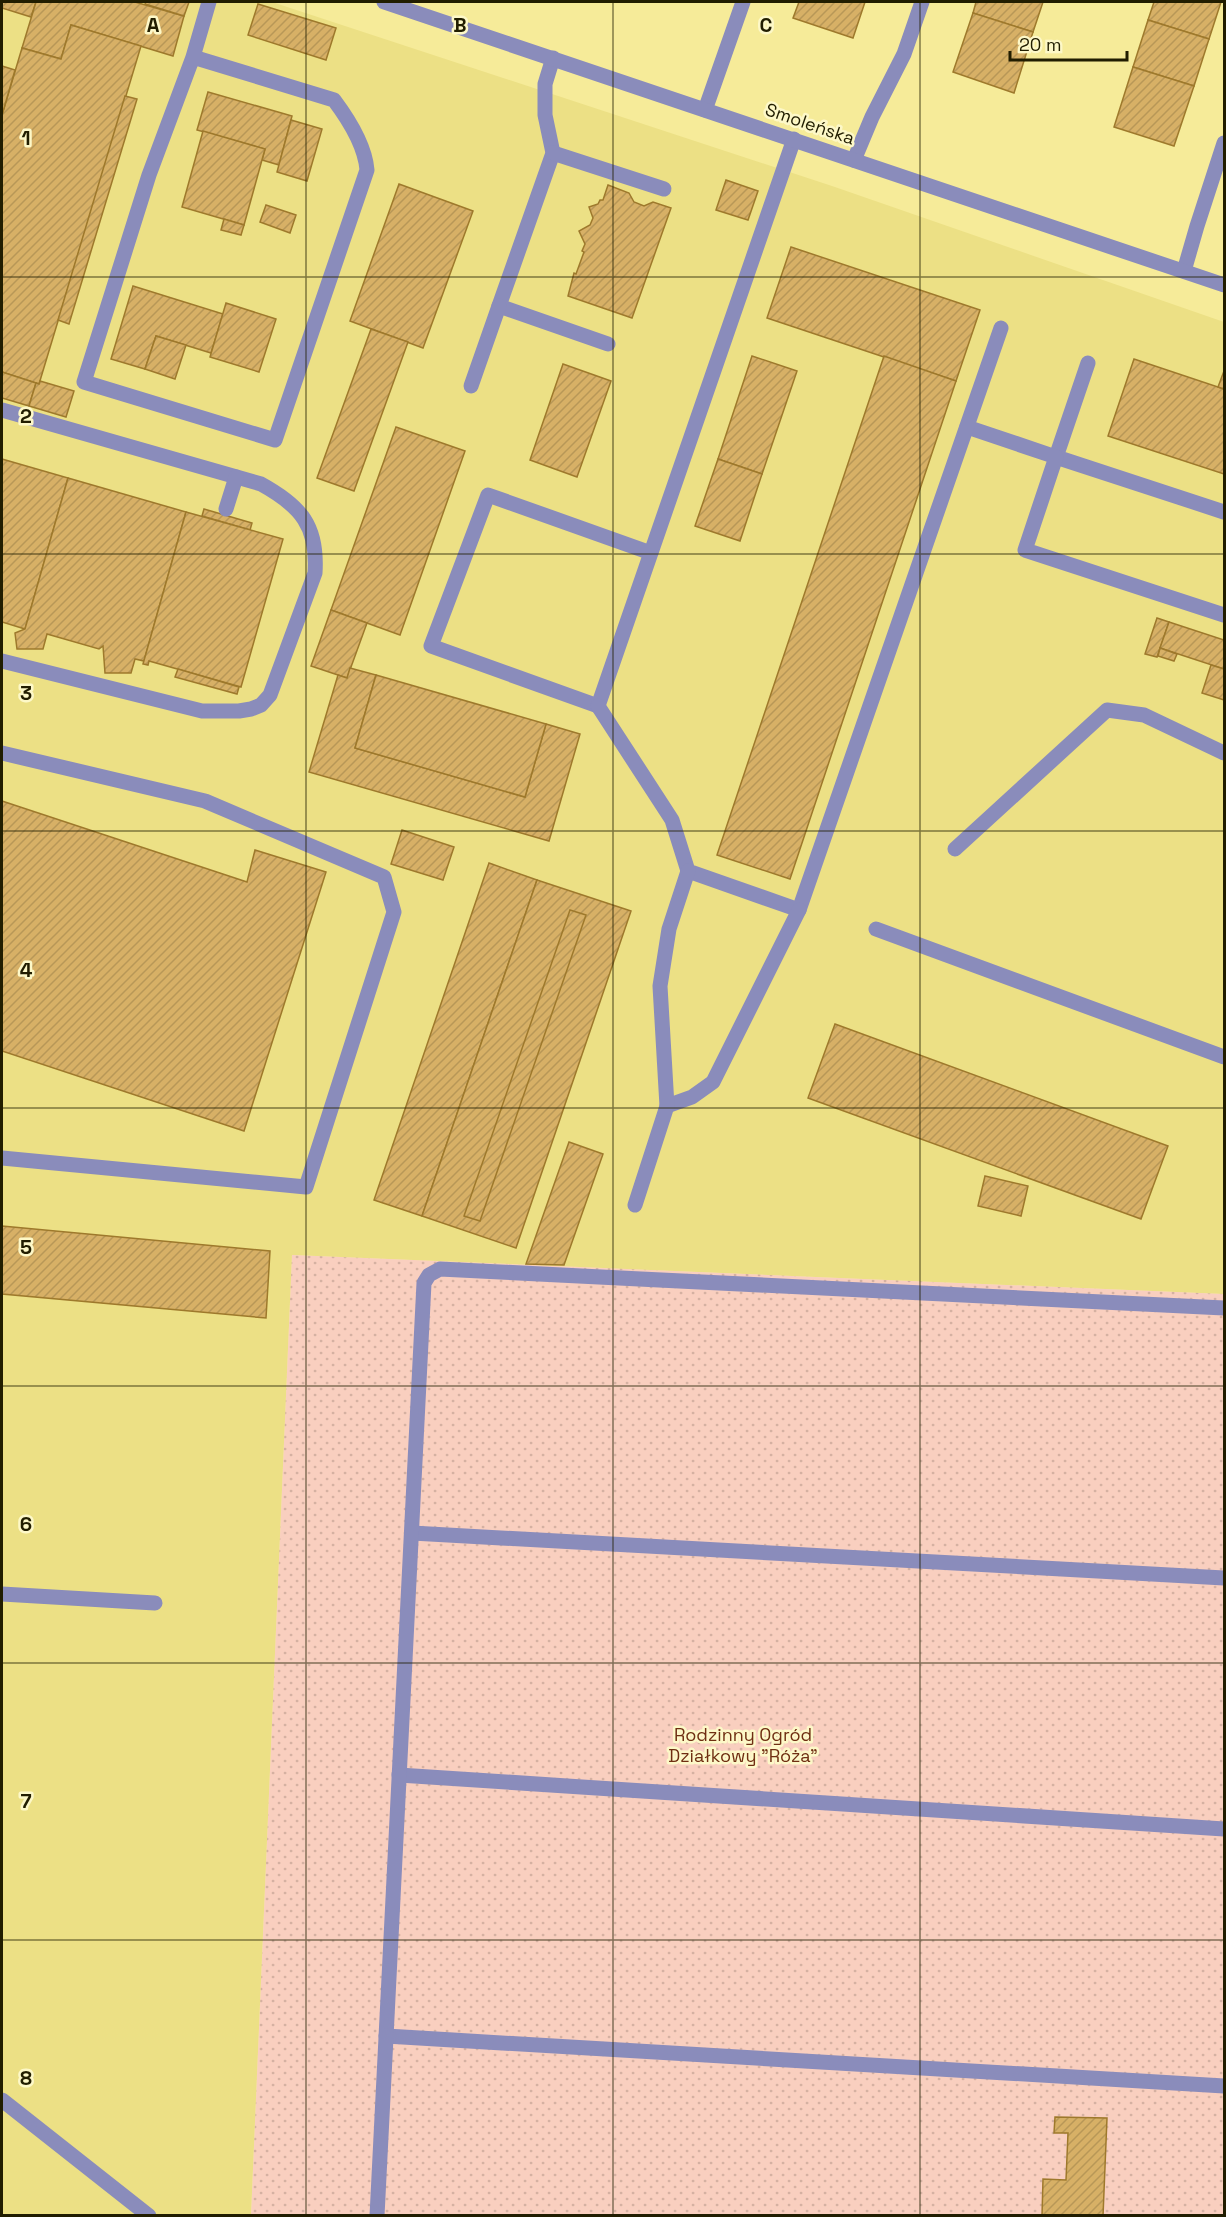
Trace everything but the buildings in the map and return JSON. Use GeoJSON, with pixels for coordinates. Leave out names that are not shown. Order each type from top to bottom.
{"type":"FeatureCollection","features":[{"type":"Feature","properties":{"kind":"street"},"geometry":{"type":"LineString","coordinates":[[193,57],[334,100],[361,146],[366,162],[367,170],[275,440],[84,382],[149,175],[193,57],[208,2]]}},
{"type":"Feature","properties":{"kind":"street","name":"Smoleńska"},"geometry":{"type":"LineString","coordinates":[[384,2],[1224,285]]}},
{"type":"Feature","properties":{"kind":"street"},"geometry":{"type":"LineString","coordinates":[[705,110],[743,2]]}},
{"type":"Feature","properties":{"kind":"street"},"geometry":{"type":"LineString","coordinates":[[854,160],[872,117],[904,54],[922,2]]}},
{"type":"Feature","properties":{"kind":"street"},"geometry":{"type":"LineString","coordinates":[[471,386],[554,153],[544,115],[545,84],[553,58]]}},
{"type":"Feature","properties":{"kind":"street"},"geometry":{"type":"LineString","coordinates":[[598,706],[794,139]]}},
{"type":"Feature","properties":{"kind":"street"},"geometry":{"type":"LineString","coordinates":[[1184,271],[1224,143]]}},
{"type":"Feature","properties":{"kind":"street"},"geometry":{"type":"LineString","coordinates":[[554,153],[664,189]]}},
{"type":"Feature","properties":{"kind":"street"},"geometry":{"type":"LineString","coordinates":[[499,306],[608,344]]}},
{"type":"Feature","properties":{"kind":"street"},"geometry":{"type":"LineString","coordinates":[[667,1106],[692,1097],[713,1082],[799,910],[1001,328]]}},
{"type":"Feature","properties":{"kind":"street"},"geometry":{"type":"LineString","coordinates":[[1088,363],[1025,550],[1224,615]]}},
{"type":"Feature","properties":{"kind":"street"},"geometry":{"type":"LineString","coordinates":[[2,410],[261,484],[282,495],[296,506],[307,521],[316,557],[315,573],[311,585],[270,694],[261,705],[251,710],[202,711],[2,661]]}},
{"type":"Feature","properties":{"kind":"street"},"geometry":{"type":"LineString","coordinates":[[967,427],[1224,512]]}},
{"type":"Feature","properties":{"kind":"street"},"geometry":{"type":"LineString","coordinates":[[226,509],[236,477]]}},
{"type":"Feature","properties":{"kind":"street"},"geometry":{"type":"LineString","coordinates":[[635,1204],[667,1106],[660,986],[669,929],[688,871],[672,820],[598,706],[431,646],[488,495],[651,553]]}},
{"type":"Feature","properties":{"kind":"street"},"geometry":{"type":"LineString","coordinates":[[955,849],[1107,710],[1144,715],[1224,753]]}},
{"type":"Feature","properties":{"kind":"street"},"geometry":{"type":"LineString","coordinates":[[2,753],[205,801],[384,877],[394,912],[306,1187],[2,1158]]}},
{"type":"Feature","properties":{"kind":"street"},"geometry":{"type":"LineString","coordinates":[[688,871],[799,910]]}},
{"type":"Feature","properties":{"kind":"street"},"geometry":{"type":"LineString","coordinates":[[876,929],[1224,1057]]}},
{"type":"Feature","properties":{"kind":"street"},"geometry":{"type":"LineString","coordinates":[[377,2216],[424,1283],[429,1275],[440,1269],[1224,1308]]}},
{"type":"Feature","properties":{"kind":"street"},"geometry":{"type":"LineString","coordinates":[[412,1533],[1224,1578]]}},
{"type":"Feature","properties":{"kind":"street"},"geometry":{"type":"LineString","coordinates":[[2,1594],[155,1603]]}},
{"type":"Feature","properties":{"kind":"street"},"geometry":{"type":"LineString","coordinates":[[399,1775],[1224,1829]]}},
{"type":"Feature","properties":{"kind":"street"},"geometry":{"type":"LineString","coordinates":[[386,2036],[1224,2086]]}},
{"type":"Feature","properties":{"kind":"street"},"geometry":{"type":"LineString","coordinates":[[2,2100],[149,2216]]}},
{"type":"Feature","properties":{"kind":"shaded area"},"geometry":{"type":"Polygon","coordinates":[[[2,2],[272,2],[832,186],[1224,322],[1224,1294],[292,1255],[251,2215],[2,2216],[2,2]]]}},
{"type":"Feature","properties":{"kind":"green space","name":"Rodzinny Ogród Działkowy \"Róża\""},"geometry":{"type":"Polygon","coordinates":[[[292,1255],[1224,1294],[1224,2215],[251,2216],[292,1255]]]}}]}
